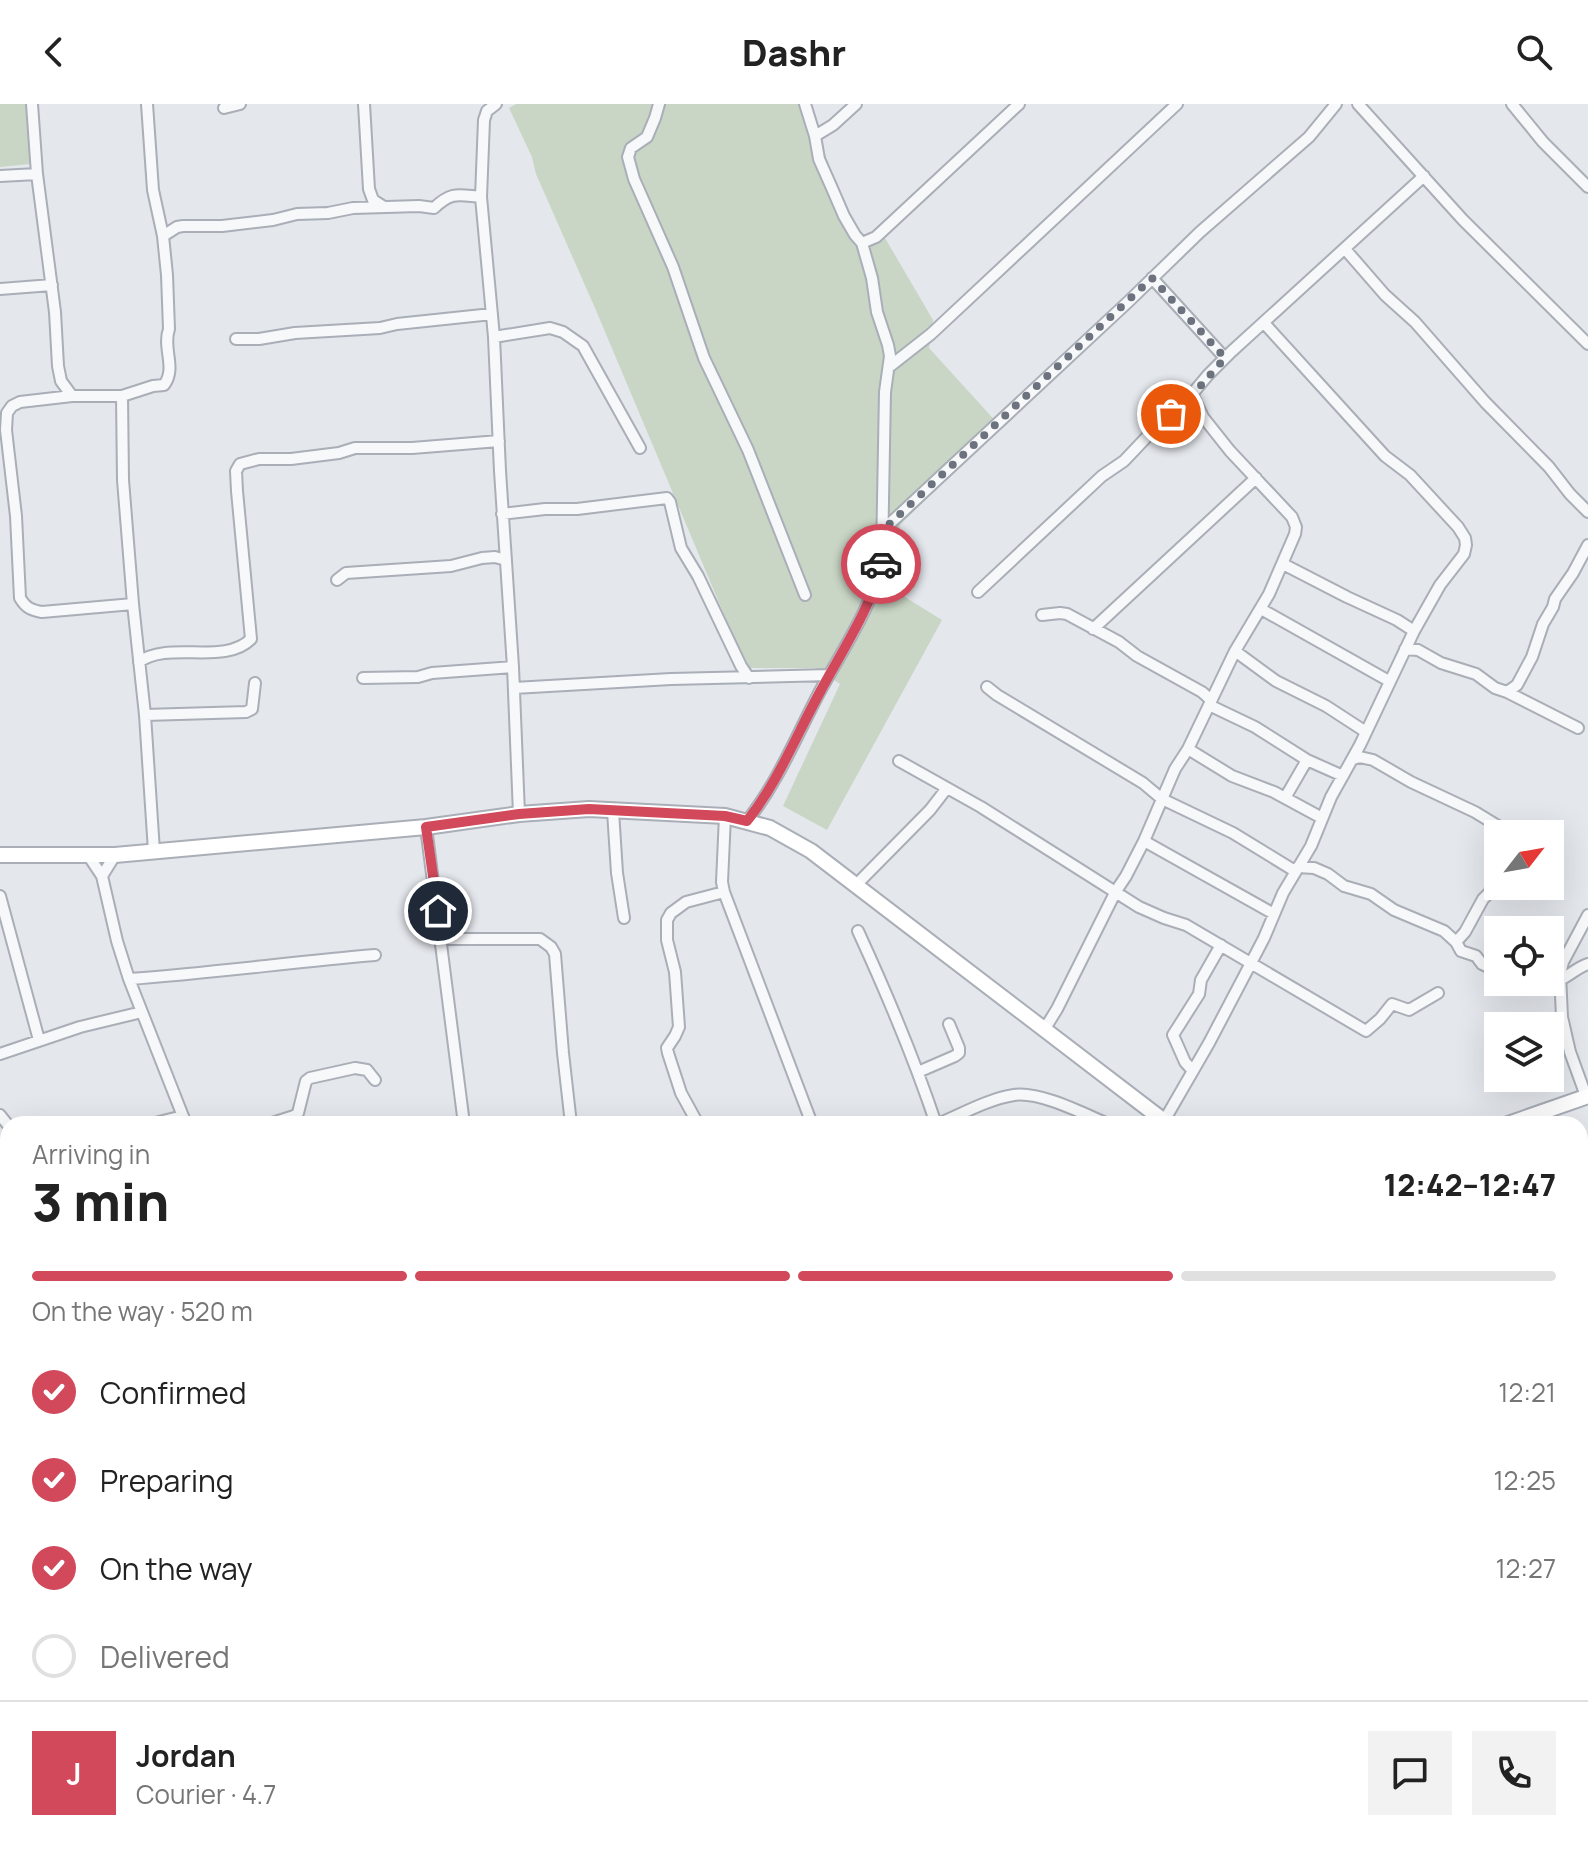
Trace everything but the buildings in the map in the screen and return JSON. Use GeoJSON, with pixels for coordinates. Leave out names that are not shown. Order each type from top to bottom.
{"type":"FeatureCollection","features":[{"type":"Feature","properties":{"kind":"main road"},"geometry":{"type":"LineString","coordinates":[[0,855],[115,855],[589,809],[725,816],[783,834],[811,851],[1157,1116]]}},
{"type":"Feature","properties":{"kind":"main road"},"geometry":{"type":"LineString","coordinates":[[1531,1116],[1587,1096]]}},
{"type":"Feature","properties":{"kind":"street"},"geometry":{"type":"LineString","coordinates":[[32,104],[59,373],[72,396]]}},
{"type":"Feature","properties":{"kind":"street"},"geometry":{"type":"LineString","coordinates":[[133,604],[42,612],[31,610],[20,598],[16,516],[6,430],[7,413],[16,403],[72,396],[122,396],[164,385],[168,380],[170,365],[166,337],[169,308],[163,236],[153,190],[147,104]]}},
{"type":"Feature","properties":{"kind":"street"},"geometry":{"type":"LineString","coordinates":[[224,108],[240,104]]}},
{"type":"Feature","properties":{"kind":"street"},"geometry":{"type":"LineString","coordinates":[[364,104],[369,189],[373,200],[385,208]]}},
{"type":"Feature","properties":{"kind":"street"},"geometry":{"type":"LineString","coordinates":[[659,104],[647,137],[631,148],[628,157],[634,179],[673,267],[704,358],[748,450],[805,595]]}},
{"type":"Feature","properties":{"kind":"street"},"geometry":{"type":"LineString","coordinates":[[747,821],[782,769],[870,598],[880,568],[883,416],[890,356],[862,243],[855,235],[819,159],[805,104]]}},
{"type":"Feature","properties":{"kind":"street"},"geometry":{"type":"LineString","coordinates":[[815,136],[833,125],[856,104]]}},
{"type":"Feature","properties":{"kind":"street"},"geometry":{"type":"LineString","coordinates":[[862,243],[876,237],[1019,104]]}},
{"type":"Feature","properties":{"kind":"street"},"geometry":{"type":"LineString","coordinates":[[889,367],[931,334],[1177,104]]}},
{"type":"Feature","properties":{"kind":"street"},"geometry":{"type":"LineString","coordinates":[[883,530],[1245,191],[1309,137],[1336,104]]}},
{"type":"Feature","properties":{"kind":"street"},"geometry":{"type":"LineString","coordinates":[[1358,104],[1463,220],[1588,344]]}},
{"type":"Feature","properties":{"kind":"street"},"geometry":{"type":"LineString","coordinates":[[1512,104],[1543,142],[1588,187]]}},
{"type":"Feature","properties":{"kind":"street"},"geometry":{"type":"LineString","coordinates":[[489,106],[484,120],[481,197],[494,337],[519,814]]}},
{"type":"Feature","properties":{"kind":"street"},"geometry":{"type":"LineString","coordinates":[[0,176],[37,174]]}},
{"type":"Feature","properties":{"kind":"street"},"geometry":{"type":"LineString","coordinates":[[978,592],[1102,476],[1124,461],[1159,424],[1177,412],[1225,358],[1424,176]]}},
{"type":"Feature","properties":{"kind":"street"},"geometry":{"type":"LineString","coordinates":[[163,236],[183,226],[211,227],[353,208],[434,208],[451,195],[481,197]]}},
{"type":"Feature","properties":{"kind":"street"},"geometry":{"type":"LineString","coordinates":[[1345,249],[1588,512]]}},
{"type":"Feature","properties":{"kind":"street"},"geometry":{"type":"LineString","coordinates":[[1152,278],[1225,358]]}},
{"type":"Feature","properties":{"kind":"street"},"geometry":{"type":"LineString","coordinates":[[0,289],[52,285]]}},
{"type":"Feature","properties":{"kind":"street"},"geometry":{"type":"LineString","coordinates":[[236,339],[367,330],[492,314]]}},
{"type":"Feature","properties":{"kind":"street"},"geometry":{"type":"LineString","coordinates":[[1170,1116],[1251,963],[1283,893],[1311,846],[1331,797],[1353,759],[1414,631],[1440,585],[1464,554],[1465,538],[1458,527],[1410,475],[1385,456],[1264,323]]}},
{"type":"Feature","properties":{"kind":"street"},"geometry":{"type":"LineString","coordinates":[[494,337],[550,328],[563,332],[583,346],[640,448]]}},
{"type":"Feature","properties":{"kind":"street"},"geometry":{"type":"LineString","coordinates":[[1044,1030],[1144,841],[1175,769],[1188,749],[1235,651],[1261,609],[1295,534],[1296,524],[1285,508],[1230,451],[1203,417],[1192,394]]}},
{"type":"Feature","properties":{"kind":"street"},"geometry":{"type":"LineString","coordinates":[[122,396],[123,480],[154,851]]}},
{"type":"Feature","properties":{"kind":"street"},"geometry":{"type":"LineString","coordinates":[[139,662],[155,654],[235,649],[249,643],[237,491],[236,471],[240,464],[259,459],[339,453],[355,448],[412,448],[499,441]]}},
{"type":"Feature","properties":{"kind":"street"},"geometry":{"type":"LineString","coordinates":[[1093,629],[1256,478]]}},
{"type":"Feature","properties":{"kind":"street"},"geometry":{"type":"LineString","coordinates":[[502,514],[667,498],[681,548],[749,678]]}},
{"type":"Feature","properties":{"kind":"street"},"geometry":{"type":"LineString","coordinates":[[1507,692],[1517,685],[1532,657],[1555,599],[1588,545]]}},
{"type":"Feature","properties":{"kind":"street"},"geometry":{"type":"LineString","coordinates":[[337,580],[346,573],[451,566],[482,558],[506,560]]}},
{"type":"Feature","properties":{"kind":"street"},"geometry":{"type":"LineString","coordinates":[[1283,564],[1414,631]]}},
{"type":"Feature","properties":{"kind":"street"},"geometry":{"type":"LineString","coordinates":[[1261,609],[1389,681]]}},
{"type":"Feature","properties":{"kind":"street"},"geometry":{"type":"LineString","coordinates":[[1042,615],[1067,614],[1202,692],[1210,703],[1307,760],[1343,776]]}},
{"type":"Feature","properties":{"kind":"street"},"geometry":{"type":"LineString","coordinates":[[1405,649],[1418,650],[1441,663],[1476,674],[1495,688],[1578,728]]}},
{"type":"Feature","properties":{"kind":"street"},"geometry":{"type":"LineString","coordinates":[[1235,651],[1276,681],[1326,706],[1366,732]]}},
{"type":"Feature","properties":{"kind":"street"},"geometry":{"type":"LineString","coordinates":[[363,678],[418,677],[432,673],[513,667]]}},
{"type":"Feature","properties":{"kind":"street"},"geometry":{"type":"LineString","coordinates":[[514,688],[671,679],[829,675]]}},
{"type":"Feature","properties":{"kind":"street"},"geometry":{"type":"LineString","coordinates":[[145,715],[246,712],[252,709],[255,683]]}},
{"type":"Feature","properties":{"kind":"street"},"geometry":{"type":"LineString","coordinates":[[987,687],[1143,783],[1162,799],[1233,833],[1297,869],[1314,868],[1344,886],[1371,894],[1394,910],[1444,931],[1461,951],[1476,956],[1484,965]]}},
{"type":"Feature","properties":{"kind":"street"},"geometry":{"type":"LineString","coordinates":[[1188,749],[1232,776],[1274,792],[1322,818]]}},
{"type":"Feature","properties":{"kind":"street"},"geometry":{"type":"LineString","coordinates":[[1353,759],[1373,760],[1488,820]]}},
{"type":"Feature","properties":{"kind":"street"},"geometry":{"type":"LineString","coordinates":[[1285,798],[1307,760]]}},
{"type":"Feature","properties":{"kind":"street"},"geometry":{"type":"LineString","coordinates":[[899,761],[981,807],[1139,907],[1186,925],[1366,1031],[1392,1004],[1409,1010],[1438,993]]}},
{"type":"Feature","properties":{"kind":"street"},"geometry":{"type":"LineString","coordinates":[[856,885],[930,810],[947,788]]}},
{"type":"Feature","properties":{"kind":"street"},"geometry":{"type":"LineString","coordinates":[[613,811],[624,918]]}},
{"type":"Feature","properties":{"kind":"street"},"geometry":{"type":"LineString","coordinates":[[725,816],[724,892],[809,1116]]}},
{"type":"Feature","properties":{"kind":"street"},"geometry":{"type":"LineString","coordinates":[[426,827],[463,1116]]}},
{"type":"Feature","properties":{"kind":"street"},"geometry":{"type":"LineString","coordinates":[[1144,841],[1274,914]]}},
{"type":"Feature","properties":{"kind":"street"},"geometry":{"type":"LineString","coordinates":[[88,855],[102,876],[129,979],[182,1116]]}},
{"type":"Feature","properties":{"kind":"street"},"geometry":{"type":"LineString","coordinates":[[102,876],[115,855]]}},
{"type":"Feature","properties":{"kind":"street"},"geometry":{"type":"LineString","coordinates":[[694,1116],[681,1093],[667,1048],[679,1027],[667,920],[686,902],[724,892]]}},
{"type":"Feature","properties":{"kind":"street"},"geometry":{"type":"LineString","coordinates":[[0,896],[39,1040]]}},
{"type":"Feature","properties":{"kind":"street"},"geometry":{"type":"LineString","coordinates":[[1456,942],[1484,898]]}},
{"type":"Feature","properties":{"kind":"street"},"geometry":{"type":"LineString","coordinates":[[1564,960],[1588,915]]}},
{"type":"Feature","properties":{"kind":"street"},"geometry":{"type":"LineString","coordinates":[[858,931],[934,1116]]}},
{"type":"Feature","properties":{"kind":"street"},"geometry":{"type":"LineString","coordinates":[[442,939],[540,939],[551,947],[555,954],[570,1116]]}},
{"type":"Feature","properties":{"kind":"street"},"geometry":{"type":"LineString","coordinates":[[1193,1071],[1185,1062],[1173,1035],[1199,994],[1201,980],[1221,945]]}},
{"type":"Feature","properties":{"kind":"street"},"geometry":{"type":"LineString","coordinates":[[129,979],[375,955]]}},
{"type":"Feature","properties":{"kind":"street"},"geometry":{"type":"LineString","coordinates":[[1564,977],[1582,966]]}},
{"type":"Feature","properties":{"kind":"street"},"geometry":{"type":"LineString","coordinates":[[1558,996],[1570,1052],[1587,1096]]}},
{"type":"Feature","properties":{"kind":"street"},"geometry":{"type":"LineString","coordinates":[[0,1054],[142,1012]]}},
{"type":"Feature","properties":{"kind":"street"},"geometry":{"type":"LineString","coordinates":[[918,1072],[959,1053],[949,1024]]}},
{"type":"Feature","properties":{"kind":"street"},"geometry":{"type":"LineString","coordinates":[[294,1116],[298,1113],[306,1081],[310,1078],[355,1068],[367,1070],[375,1080]]}},
{"type":"Feature","properties":{"kind":"street"},"geometry":{"type":"LineString","coordinates":[[957,1116],[1014,1095],[1036,1097],[1079,1116]]}},
{"type":"Feature","properties":{"kind":"green space"},"geometry":{"type":"Polygon","coordinates":[[[0,104],[28,104],[30,164],[0,167],[0,104]]]}},
{"type":"Feature","properties":{"kind":"green space"},"geometry":{"type":"Polygon","coordinates":[[[516,104],[810,104],[811,115],[855,238],[885,238],[933,320],[929,348],[1000,426],[900,525],[892,589],[942,620],[827,830],[783,806],[840,684],[816,668],[750,668],[731,631],[536,174],[532,157],[509,108],[516,104]]]}},
{"type":"Feature","properties":{"kind":"way so far"},"geometry":{"type":"LineString","coordinates":[[881,564],[883,530],[1152,278],[1225,358],[1181,408],[1171,414]]}},
{"type":"Feature","properties":{"kind":"route"},"geometry":{"type":"LineString","coordinates":[[438,911],[426,827],[519,814],[589,809],[725,816],[747,821],[782,769],[870,598],[881,564]]}}]}
